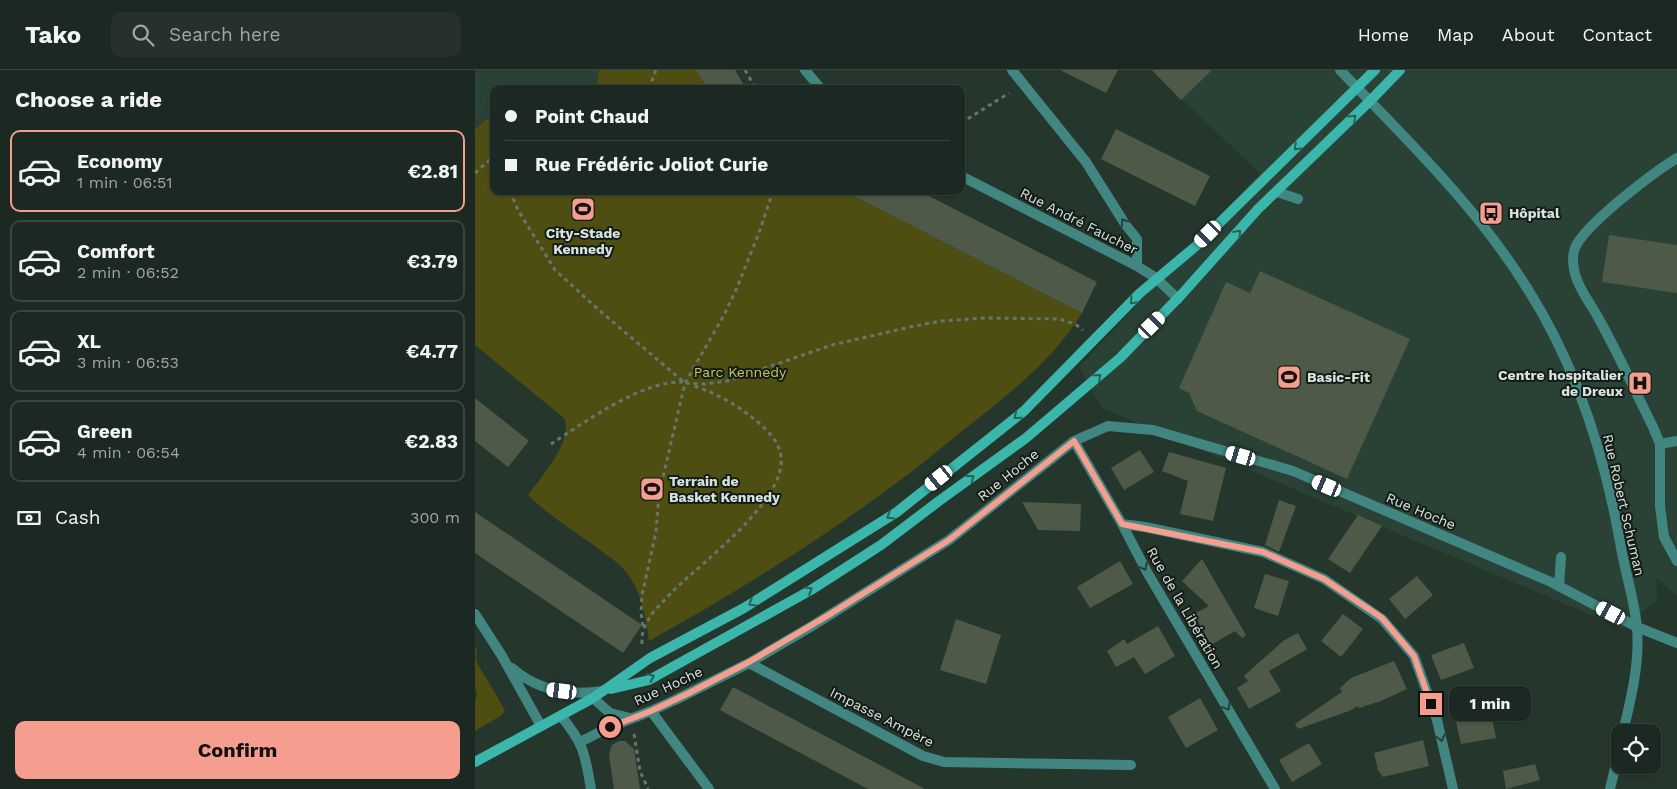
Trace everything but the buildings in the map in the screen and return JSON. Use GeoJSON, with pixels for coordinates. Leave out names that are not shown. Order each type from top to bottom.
{"type":"FeatureCollection","features":[{"type":"Feature","properties":{"kind":"main road"},"geometry":{"type":"LineString","coordinates":[[475,762],[605,691],[650,658],[744,608],[897,512],[1024,411],[1156,278],[1196,246],[1375,70]]}},
{"type":"Feature","properties":{"kind":"main road"},"geometry":{"type":"LineString","coordinates":[[605,691],[649,680],[811,590],[881,545],[1026,438],[1105,371],[1178,299],[1259,209],[1400,70]]}},
{"type":"Feature","properties":{"kind":"street"},"geometry":{"type":"LineString","coordinates":[[805,70],[818,85]]}},
{"type":"Feature","properties":{"kind":"street"},"geometry":{"type":"LineString","coordinates":[[1012,70],[1086,162],[1125,224],[1137,238],[1137,266]]}},
{"type":"Feature","properties":{"kind":"street","name":"Rue Robert Schuman"},"geometry":{"type":"LineString","coordinates":[[1339,70],[1442,176],[1478,221],[1527,287],[1544,316],[1578,389],[1597,443],[1613,507],[1637,627],[1636,663],[1625,724]]}},
{"type":"Feature","properties":{"kind":"street"},"geometry":{"type":"LineString","coordinates":[[1677,158],[1660,168],[1598,220],[1582,236],[1575,247],[1573,260],[1574,272],[1579,287],[1600,320],[1660,444],[1660,506],[1664,537],[1677,561]]}},
{"type":"Feature","properties":{"kind":"street","name":"Rue André Faucher"},"geometry":{"type":"LineString","coordinates":[[965,178],[1137,266],[1156,278],[1178,299]]}},
{"type":"Feature","properties":{"kind":"street"},"geometry":{"type":"LineString","coordinates":[[1277,192],[1298,199]]}},
{"type":"Feature","properties":{"kind":"street","name":"Rue Hoche"},"geometry":{"type":"LineString","coordinates":[[580,742],[631,718],[651,711],[749,662],[812,626],[949,540],[1074,441],[1108,426],[1153,430],[1293,471],[1559,586],[1637,627],[1677,642]]}},
{"type":"Feature","properties":{"kind":"street","name":"Rue de la Libération"},"geometry":{"type":"LineString","coordinates":[[1074,441],[1122,524],[1147,572],[1275,789]]}},
{"type":"Feature","properties":{"kind":"street"},"geometry":{"type":"LineString","coordinates":[[1660,444],[1677,441]]}},
{"type":"Feature","properties":{"kind":"street"},"geometry":{"type":"LineString","coordinates":[[1122,524],[1263,552],[1324,579],[1382,618],[1414,656],[1437,720],[1453,789]]}},
{"type":"Feature","properties":{"kind":"street"},"geometry":{"type":"LineString","coordinates":[[1559,586],[1561,558]]}},
{"type":"Feature","properties":{"kind":"street"},"geometry":{"type":"LineString","coordinates":[[475,614],[502,656],[541,726]]}},
{"type":"Feature","properties":{"kind":"street"},"geometry":{"type":"LineString","coordinates":[[502,656],[522,677],[547,689],[576,693],[605,691]]}},
{"type":"Feature","properties":{"kind":"street","name":"Impasse Ampère"},"geometry":{"type":"LineString","coordinates":[[749,662],[923,756],[945,762],[1131,765]]}},
{"type":"Feature","properties":{"kind":"street"},"geometry":{"type":"LineString","coordinates":[[593,698],[610,713],[631,718]]}},
{"type":"Feature","properties":{"kind":"street"},"geometry":{"type":"LineString","coordinates":[[651,711],[709,789]]}},
{"type":"Feature","properties":{"kind":"street"},"geometry":{"type":"LineString","coordinates":[[561,716],[580,742],[586,758],[591,789]]}},
{"type":"Feature","properties":{"kind":"street"},"geometry":{"type":"LineString","coordinates":[[1610,789],[1613,774]]}},
{"type":"Feature","properties":{"kind":"path"},"geometry":{"type":"LineString","coordinates":[[650,85],[656,70]]}},
{"type":"Feature","properties":{"kind":"path"},"geometry":{"type":"LineString","coordinates":[[745,70],[754,85]]}},
{"type":"Feature","properties":{"kind":"path"},"geometry":{"type":"LineString","coordinates":[[965,121],[1000,100],[1023,82]]}},
{"type":"Feature","properties":{"kind":"path"},"geometry":{"type":"LineString","coordinates":[[475,173],[490,160]]}},
{"type":"Feature","properties":{"kind":"path"},"geometry":{"type":"LineString","coordinates":[[512,195],[518,210],[555,270],[685,383],[731,403],[761,425],[778,446],[781,459],[780,471],[774,486],[752,516],[676,588],[654,611],[643,627],[641,632],[642,644],[650,658]]}},
{"type":"Feature","properties":{"kind":"path"},"geometry":{"type":"LineString","coordinates":[[643,627],[641,612],[644,582],[656,532],[659,494],[685,383],[736,290],[772,195]]}},
{"type":"Feature","properties":{"kind":"path"},"geometry":{"type":"LineString","coordinates":[[551,444],[603,411],[636,394],[663,384],[722,382],[832,345],[910,327],[963,319],[1059,320],[1075,324],[1088,335]]}},
{"type":"Feature","properties":{"kind":"path"},"geometry":{"type":"LineString","coordinates":[[631,718],[640,771],[647,789]]}},
{"type":"Feature","properties":{"kind":"shaded area"},"geometry":{"type":"Polygon","coordinates":[[[475,70],[599,70],[597,84],[490,85],[490,116],[475,129],[475,70]]]}},
{"type":"Feature","properties":{"kind":"shaded area"},"geometry":{"type":"Polygon","coordinates":[[[1151,70],[1677,70],[1677,596],[1656,577],[1657,600],[1622,628],[1102,408],[1079,367],[1260,173],[1151,70]]]}},
{"type":"Feature","properties":{"kind":"green space"},"geometry":{"type":"Polygon","coordinates":[[[599,70],[696,70],[705,85],[588,85],[597,84],[599,70]]]}},
{"type":"Feature","properties":{"kind":"green space","name":"Parc Kennedy"},"geometry":{"type":"Polygon","coordinates":[[[490,116],[490,195],[852,195],[1082,313],[1057,347],[1027,378],[904,478],[775,567],[649,641],[640,597],[624,569],[612,558],[552,516],[528,495],[548,469],[560,448],[566,427],[564,418],[475,345],[475,129],[490,116]]]}},
{"type":"Feature","properties":{"kind":"green space"},"geometry":{"type":"Polygon","coordinates":[[[475,647],[477,650],[477,663],[505,710],[502,715],[475,731],[475,701],[477,694],[475,688],[475,647]]]}},
{"type":"Feature","properties":{"kind":"place","name":"City-Stade Kennedy"},"geometry":{"type":"Point","coordinates":[583,209]}},
{"type":"Feature","properties":{"kind":"place","name":"Hôpital"},"geometry":{"type":"Point","coordinates":[1491,213]}},
{"type":"Feature","properties":{"kind":"place","name":"Basic-Fit"},"geometry":{"type":"Point","coordinates":[1289,377]}},
{"type":"Feature","properties":{"kind":"place","name":"Centre hospitalier de Dreux"},"geometry":{"type":"Point","coordinates":[1640,383]}},
{"type":"Feature","properties":{"kind":"place","name":"Terrain de Basket Kennedy"},"geometry":{"type":"Point","coordinates":[652,489]}},
{"type":"Feature","properties":{"kind":"route"},"geometry":{"type":"LineString","coordinates":[[610,727],[651,711],[689,693],[749,662],[827,616],[949,540],[1074,441],[1122,524],[1145,527],[1263,552],[1324,579],[1382,618],[1414,656],[1431,704]]}}]}
